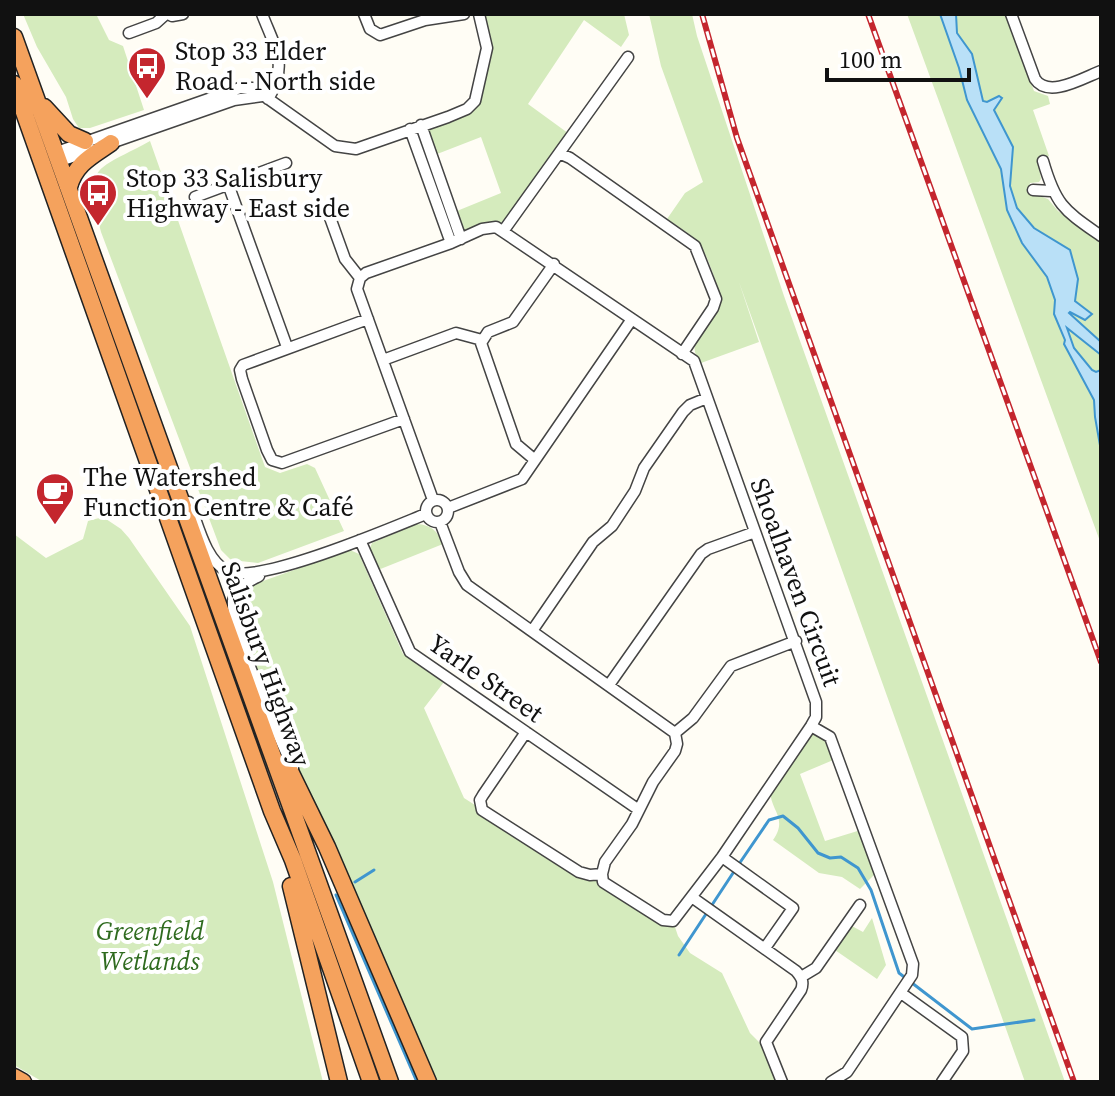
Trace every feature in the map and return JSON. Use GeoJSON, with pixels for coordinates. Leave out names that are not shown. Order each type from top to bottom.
{"type":"FeatureCollection","features":[{"type":"Feature","properties":{"kind":"highway","name":"Salisbury Highway"},"geometry":{"type":"LineString","coordinates":[[14,37],[390,1082]]}},
{"type":"Feature","properties":{"kind":"highway","name":"Salisbury Highway"},"geometry":{"type":"LineString","coordinates":[[14,84],[371,1082]]}},
{"type":"Feature","properties":{"kind":"highway"},"geometry":{"type":"LineString","coordinates":[[38,100],[64,130],[85,141]]}},
{"type":"Feature","properties":{"kind":"highway"},"geometry":{"type":"LineString","coordinates":[[69,187],[75,170],[111,143]]}},
{"type":"Feature","properties":{"kind":"highway"},"geometry":{"type":"LineString","coordinates":[[43,164],[58,156]]}},
{"type":"Feature","properties":{"kind":"highway"},"geometry":{"type":"LineString","coordinates":[[149,460],[166,455]]}},
{"type":"Feature","properties":{"kind":"highway"},"geometry":{"type":"LineString","coordinates":[[256,705],[327,847],[428,1082]]}},
{"type":"Feature","properties":{"kind":"highway"},"geometry":{"type":"LineString","coordinates":[[272,811],[339,1082]]}},
{"type":"Feature","properties":{"kind":"highway"},"geometry":{"type":"LineString","coordinates":[[14,1077],[23,1082]]}},
{"type":"Feature","properties":{"kind":"street"},"geometry":{"type":"LineString","coordinates":[[129,33],[156,23],[167,14],[183,14]]}},
{"type":"Feature","properties":{"kind":"street"},"geometry":{"type":"LineString","coordinates":[[58,156],[111,143],[234,100],[265,98],[276,86],[281,68],[262,14]]}},
{"type":"Feature","properties":{"kind":"street"},"geometry":{"type":"LineString","coordinates":[[364,14],[370,29],[380,35],[425,20],[464,14]]}},
{"type":"Feature","properties":{"kind":"street"},"geometry":{"type":"LineString","coordinates":[[58,156],[85,141],[232,89],[253,88],[341,148],[356,149],[467,109],[475,101],[487,48],[479,14]]}},
{"type":"Feature","properties":{"kind":"street"},"geometry":{"type":"LineString","coordinates":[[1011,14],[1040,86],[1051,89],[1101,71]]}},
{"type":"Feature","properties":{"kind":"street"},"geometry":{"type":"LineString","coordinates":[[433,500],[357,289],[360,278],[366,273],[482,229],[496,227],[504,230],[628,57]]}},
{"type":"Feature","properties":{"kind":"street"},"geometry":{"type":"LineString","coordinates":[[421,125],[456,241]]}},
{"type":"Feature","properties":{"kind":"street"},"geometry":{"type":"LineString","coordinates":[[410,129],[456,241]]}},
{"type":"Feature","properties":{"kind":"street"},"geometry":{"type":"LineString","coordinates":[[561,154],[688,240],[699,251],[716,299],[682,354]]}},
{"type":"Feature","properties":{"kind":"street"},"geometry":{"type":"LineString","coordinates":[[1043,161],[1051,191],[1064,209],[1101,236]]}},
{"type":"Feature","properties":{"kind":"street"},"geometry":{"type":"LineString","coordinates":[[195,197],[286,163]]}},
{"type":"Feature","properties":{"kind":"street"},"geometry":{"type":"LineString","coordinates":[[228,184],[287,347]]}},
{"type":"Feature","properties":{"kind":"street"},"geometry":{"type":"LineString","coordinates":[[1033,190],[1051,191]]}},
{"type":"Feature","properties":{"kind":"street"},"geometry":{"type":"LineString","coordinates":[[328,212],[345,259],[360,278]]}},
{"type":"Feature","properties":{"kind":"street","name":"Shoalhaven Circuit"},"geometry":{"type":"LineString","coordinates":[[504,230],[694,361],[816,702],[816,717],[731,864],[673,921],[663,920],[603,882],[602,874]]}},
{"type":"Feature","properties":{"kind":"street"},"geometry":{"type":"LineString","coordinates":[[535,460],[516,444],[482,349],[482,340],[488,332],[513,322],[554,264]]}},
{"type":"Feature","properties":{"kind":"street"},"geometry":{"type":"LineString","coordinates":[[368,319],[249,361],[240,370],[267,450],[275,462],[287,461],[404,419]]}},
{"type":"Feature","properties":{"kind":"street"},"geometry":{"type":"LineString","coordinates":[[448,508],[522,479],[632,319]]}},
{"type":"Feature","properties":{"kind":"street"},"geometry":{"type":"LineString","coordinates":[[383,360],[456,333],[482,340]]}},
{"type":"Feature","properties":{"kind":"street"},"geometry":{"type":"LineString","coordinates":[[532,631],[593,542],[612,526],[635,491],[644,468],[683,412],[690,405],[707,398]]}},
{"type":"Feature","properties":{"kind":"street"},"geometry":{"type":"LineString","coordinates":[[166,455],[180,477],[215,561],[228,572],[240,574],[272,569],[426,514]]}},
{"type":"Feature","properties":{"kind":"street"},"geometry":{"type":"LineString","coordinates":[[433,500],[441,500],[448,508],[448,515],[440,522],[430,520],[426,514],[427,506],[433,500]]}},
{"type":"Feature","properties":{"kind":"street"},"geometry":{"type":"LineString","coordinates":[[440,522],[464,582],[675,733],[675,751],[605,862],[602,874],[579,872],[482,810],[480,800],[526,732]]}},
{"type":"Feature","properties":{"kind":"street"},"geometry":{"type":"LineString","coordinates":[[609,685],[701,554],[755,532]]}},
{"type":"Feature","properties":{"kind":"street","name":"Yarle Street"},"geometry":{"type":"LineString","coordinates":[[360,540],[410,652],[639,810]]}},
{"type":"Feature","properties":{"kind":"street"},"geometry":{"type":"LineString","coordinates":[[272,569],[239,588],[233,603],[235,616],[266,706],[327,847]]}},
{"type":"Feature","properties":{"kind":"street"},"geometry":{"type":"LineString","coordinates":[[675,733],[693,718],[731,666],[796,641]]}},
{"type":"Feature","properties":{"kind":"street"},"geometry":{"type":"LineString","coordinates":[[811,726],[830,737],[913,964],[912,975],[847,1072],[831,1082]]}},
{"type":"Feature","properties":{"kind":"street"},"geometry":{"type":"LineString","coordinates":[[731,864],[793,908],[765,948]]}},
{"type":"Feature","properties":{"kind":"street"},"geometry":{"type":"LineString","coordinates":[[693,898],[801,977]]}},
{"type":"Feature","properties":{"kind":"street"},"geometry":{"type":"LineString","coordinates":[[801,977],[816,968],[860,905]]}},
{"type":"Feature","properties":{"kind":"street"},"geometry":{"type":"LineString","coordinates":[[782,1082],[766,1042],[801,990],[801,977]]}},
{"type":"Feature","properties":{"kind":"street"},"geometry":{"type":"LineString","coordinates":[[903,989],[962,1037],[963,1051],[942,1082]]}},
{"type":"Feature","properties":{"kind":"green space"},"geometry":{"type":"Polygon","coordinates":[[[23,14],[96,14],[109,40],[123,46],[144,110],[90,128],[79,128],[23,14]]]}},
{"type":"Feature","properties":{"kind":"green space"},"geometry":{"type":"Polygon","coordinates":[[[479,14],[624,14],[629,35],[621,47],[584,20],[528,104],[572,136],[504,230],[496,227],[461,239],[452,213],[501,193],[481,137],[432,156],[421,125],[467,109],[484,67],[479,14]]]}},
{"type":"Feature","properties":{"kind":"green space"},"geometry":{"type":"Polygon","coordinates":[[[649,14],[692,14],[784,296],[1065,1082],[1025,1082],[739,282],[759,342],[701,363],[696,355],[697,340],[719,305],[718,292],[701,246],[667,219],[685,193],[703,182],[661,66],[649,14]]]}},
{"type":"Feature","properties":{"kind":"green space"},"geometry":{"type":"Polygon","coordinates":[[[907,14],[1006,14],[1034,91],[1048,96],[1050,104],[1033,110],[1049,156],[1038,161],[1041,179],[1030,183],[1028,192],[1048,199],[1058,211],[1101,241],[1101,544],[907,14]]]}},
{"type":"Feature","properties":{"kind":"green space"},"geometry":{"type":"Polygon","coordinates":[[[150,141],[265,467],[280,473],[307,464],[315,468],[344,531],[258,563],[231,560],[221,550],[101,232],[94,193],[98,172],[105,165],[150,141]]]}},
{"type":"Feature","properties":{"kind":"green space","name":"Greenfield Wetlands"},"geometry":{"type":"Polygon","coordinates":[[[103,517],[129,538],[190,626],[273,882],[323,1082],[43,1082],[14,1065],[14,534],[46,558],[83,539],[88,521],[103,517]]]}},
{"type":"Feature","properties":{"kind":"green space"},"geometry":{"type":"Polygon","coordinates":[[[417,524],[433,530],[443,544],[378,570],[370,548],[372,543],[417,524]]]}},
{"type":"Feature","properties":{"kind":"green space"},"geometry":{"type":"Polygon","coordinates":[[[350,550],[359,554],[403,654],[444,682],[424,708],[464,798],[579,872],[673,921],[678,936],[690,953],[722,973],[750,1033],[767,1050],[782,1082],[433,1082],[270,709],[242,636],[238,609],[249,586],[350,550]]]}},
{"type":"Feature","properties":{"kind":"green space"},"geometry":{"type":"Polygon","coordinates":[[[811,726],[825,733],[838,758],[800,774],[825,841],[864,829],[880,869],[860,889],[842,877],[819,873],[773,840],[778,832],[779,818],[770,793],[771,785],[811,726]]]}},
{"type":"Feature","properties":{"kind":"green space"},"geometry":{"type":"Polygon","coordinates":[[[872,918],[886,965],[877,979],[832,948],[850,925],[863,932],[872,918]]]}},
{"type":"Feature","properties":{"kind":"water"},"geometry":{"type":"Polygon","coordinates":[[[940,14],[956,14],[957,33],[972,54],[983,101],[999,96],[1002,98],[994,110],[1013,147],[1010,186],[1017,208],[1034,228],[1070,250],[1078,279],[1075,301],[1092,314],[1085,320],[1069,313],[1101,342],[1101,355],[1067,328],[1074,348],[1092,370],[1101,370],[1101,451],[1094,400],[1064,344],[1047,277],[1022,243],[1007,210],[1001,169],[967,100],[940,14]]]}},
{"type":"Feature","properties":{"kind":"waterway"},"geometry":{"type":"LineString","coordinates":[[739,864],[769,820],[783,816],[798,828],[818,853],[830,858],[841,857],[858,868],[871,890],[899,973],[972,1029],[1034,1020]]}},
{"type":"Feature","properties":{"kind":"waterway"},"geometry":{"type":"LineString","coordinates":[[355,882],[374,870]]}},
{"type":"Feature","properties":{"kind":"waterway"},"geometry":{"type":"LineString","coordinates":[[679,955],[735,870]]}},
{"type":"Feature","properties":{"kind":"waterway"},"geometry":{"type":"LineString","coordinates":[[336,895],[417,1082]]}},
{"type":"Feature","properties":{"kind":"railway"},"geometry":{"type":"LineString","coordinates":[[702,14],[737,138],[1074,1082]]}},
{"type":"Feature","properties":{"kind":"railway"},"geometry":{"type":"LineString","coordinates":[[868,14],[1101,662]]}},
{"type":"Feature","properties":{"kind":"place","name":"Stop 33 Elder Road - North side"},"geometry":{"type":"Point","coordinates":[147,100]}},
{"type":"Feature","properties":{"kind":"place","name":"Stop 33 Salisbury Highway - East side"},"geometry":{"type":"Point","coordinates":[98,227]}},
{"type":"Feature","properties":{"kind":"place","name":"The Watershed Function Centre & Café"},"geometry":{"type":"Point","coordinates":[55,526]}}]}
